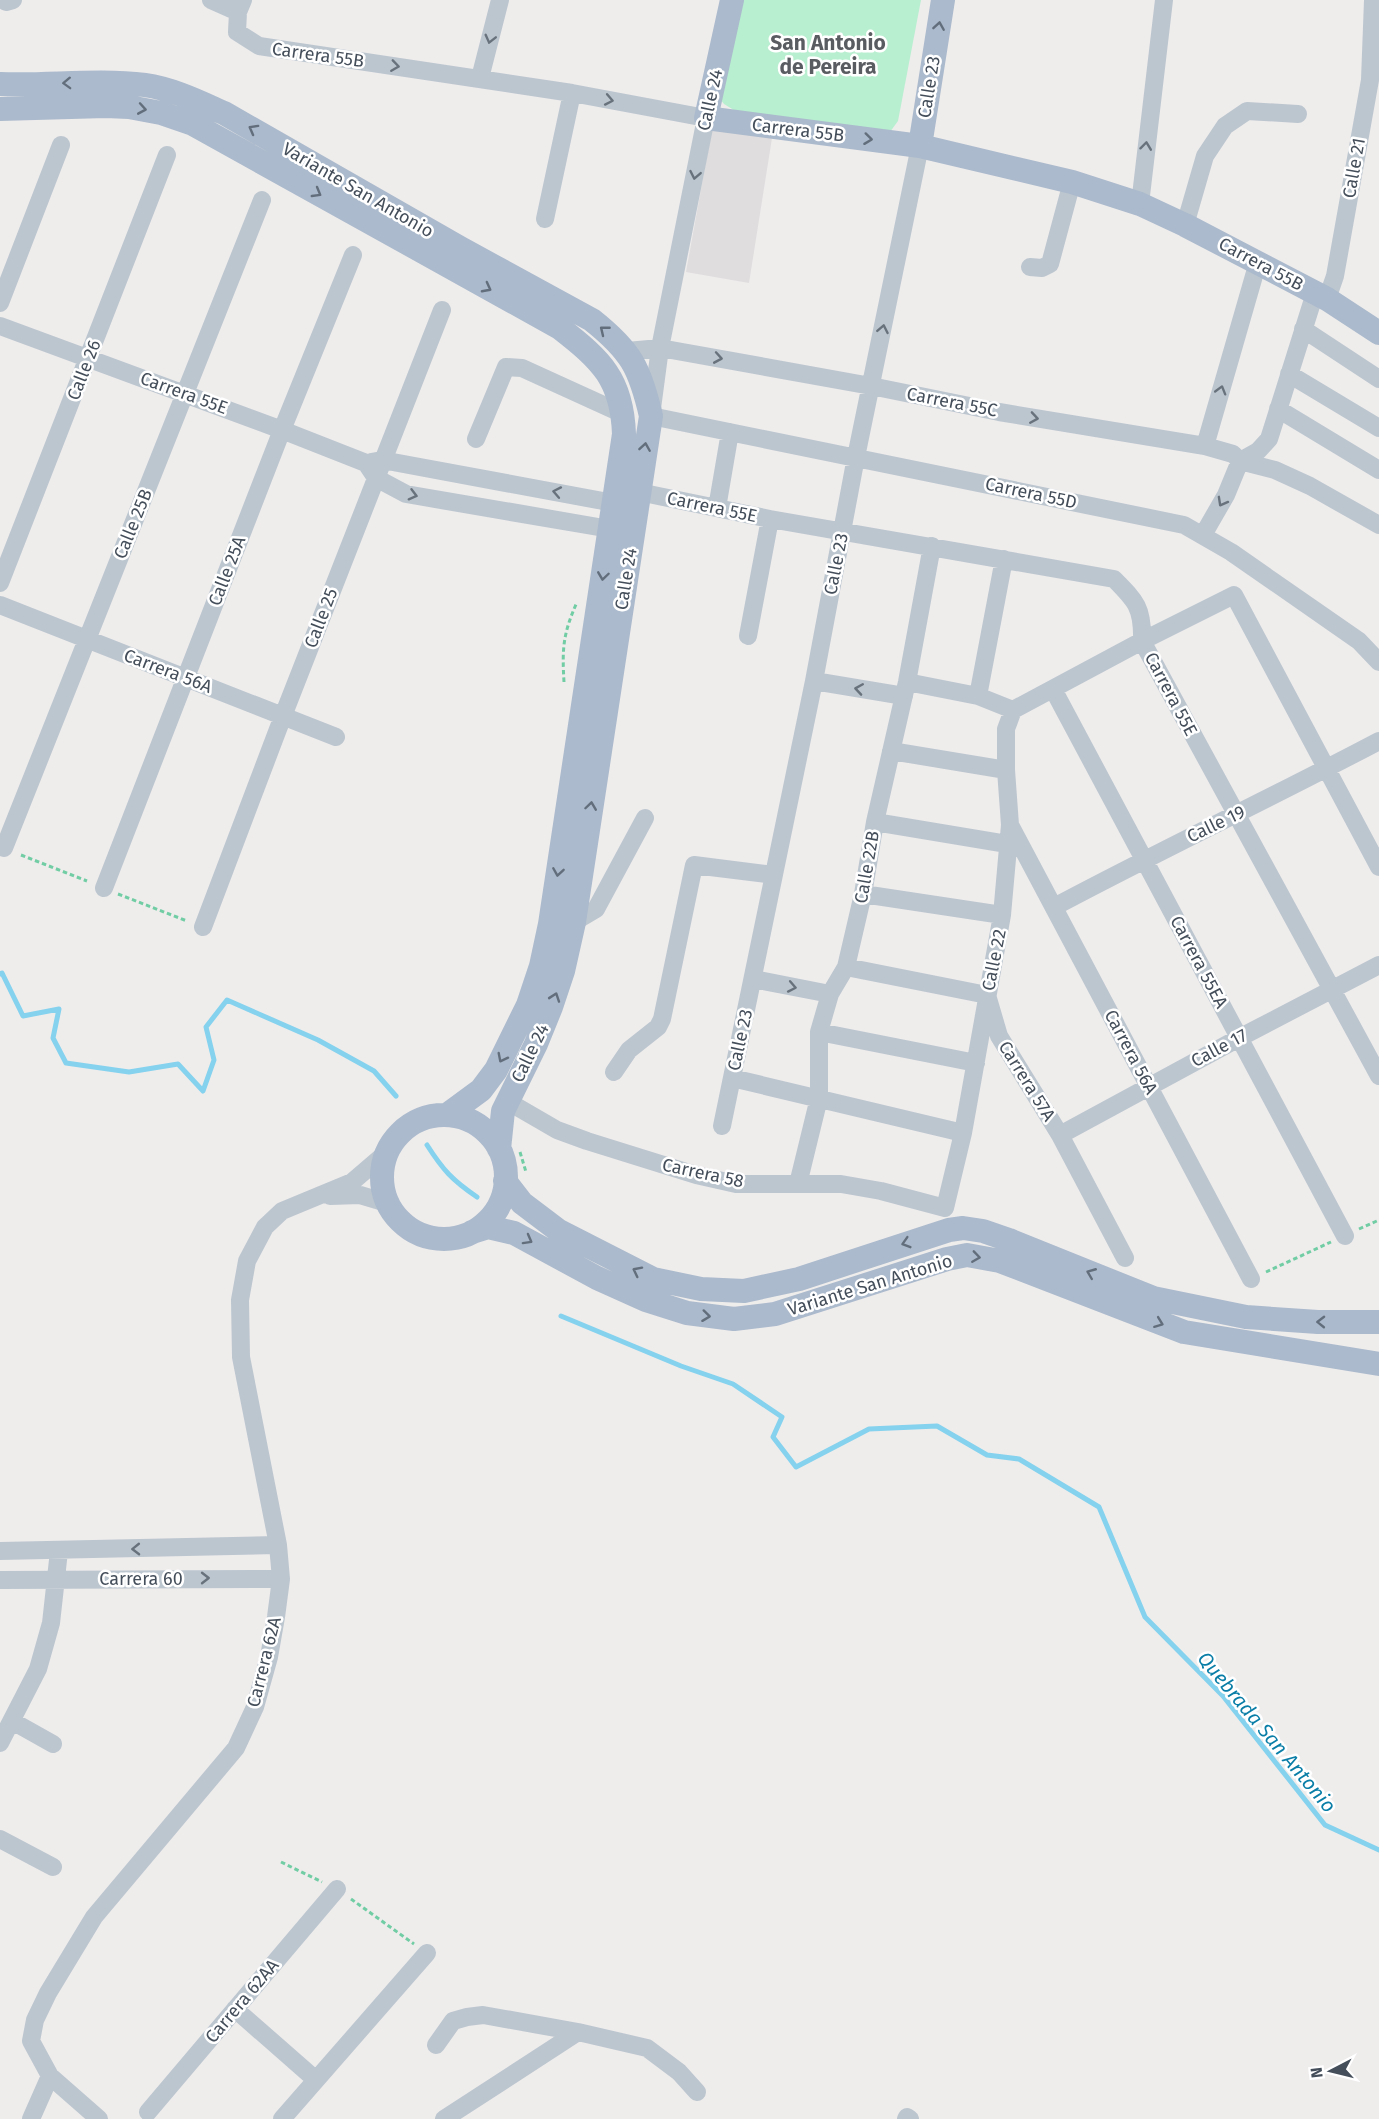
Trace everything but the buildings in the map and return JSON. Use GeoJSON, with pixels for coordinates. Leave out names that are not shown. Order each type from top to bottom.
{"type":"FeatureCollection","features":[{"type":"Feature","properties":{"kind":"main road","name":"Calle 24"},"geometry":{"type":"LineString","coordinates":[[706,118],[732,0]]}},
{"type":"Feature","properties":{"kind":"main road","name":"Calle 23"},"geometry":{"type":"LineString","coordinates":[[920,146],[943,0]]}},
{"type":"Feature","properties":{"kind":"main road","name":"Variante San Antonio"},"geometry":{"type":"LineString","coordinates":[[0,84],[104,82],[147,85],[186,96],[224,113],[460,248],[592,320],[627,351],[641,378],[651,416]]}},
{"type":"Feature","properties":{"kind":"main road","name":"Variante San Antonio"},"geometry":{"type":"LineString","coordinates":[[0,109],[129,107],[161,113],[193,124],[560,328],[592,353],[609,374],[623,414]]}},
{"type":"Feature","properties":{"kind":"main road","name":"Carrera 55B"},"geometry":{"type":"LineString","coordinates":[[706,118],[920,146],[1072,182],[1140,204],[1185,225],[1258,262],[1377,328]]}},
{"type":"Feature","properties":{"kind":"main road","name":"Calle 24"},"geometry":{"type":"LineString","coordinates":[[447,1115],[481,1090],[496,1070],[528,1005],[541,966],[550,924],[614,503],[624,434],[623,414]]}},
{"type":"Feature","properties":{"kind":"main road","name":"Calle 24"},"geometry":{"type":"LineString","coordinates":[[508,1146],[500,1129],[507,1101],[536,1044],[551,1007],[563,971],[574,922],[651,416]]}},
{"type":"Feature","properties":{"kind":"main road","name":"Variante San Antonio"},"geometry":{"type":"LineString","coordinates":[[447,1115],[463,1118],[477,1125],[508,1146],[505,1170],[517,1180],[522,1203],[559,1231],[653,1280],[701,1288],[744,1291],[799,1279],[949,1230],[963,1228],[1010,1240],[1153,1298],[1246,1317],[1318,1322],[1379,1322]]}},
{"type":"Feature","properties":{"kind":"main road"},"geometry":{"type":"LineString","coordinates":[[387,1203],[381,1177],[387,1152],[394,1139],[411,1124],[432,1116],[447,1115]]}},
{"type":"Feature","properties":{"kind":"main road","name":"Variante San Antonio"},"geometry":{"type":"LineString","coordinates":[[472,1232],[496,1211],[502,1197],[517,1180]]}},
{"type":"Feature","properties":{"kind":"main road","name":"Variante San Antonio"},"geometry":{"type":"LineString","coordinates":[[387,1203],[402,1223],[424,1236],[448,1239],[488,1227],[514,1233],[597,1278],[646,1300],[687,1313],[734,1319],[775,1314],[947,1259],[967,1255],[1000,1261],[1185,1332],[1379,1364]]}},
{"type":"Feature","properties":{"kind":"street","name":"Carrera 55B"},"geometry":{"type":"LineString","coordinates":[[211,0],[240,6],[237,32],[260,46],[480,78],[706,118]]}},
{"type":"Feature","properties":{"kind":"street"},"geometry":{"type":"LineString","coordinates":[[480,78],[500,0]]}},
{"type":"Feature","properties":{"kind":"street"},"geometry":{"type":"LineString","coordinates":[[1140,204],[1164,0]]}},
{"type":"Feature","properties":{"kind":"street","name":"Calle 21"},"geometry":{"type":"LineString","coordinates":[[1240,461],[1258,451],[1269,439],[1303,329],[1335,276],[1375,83],[1373,0]]}},
{"type":"Feature","properties":{"kind":"street"},"geometry":{"type":"LineString","coordinates":[[545,219],[572,93]]}},
{"type":"Feature","properties":{"kind":"street"},"geometry":{"type":"LineString","coordinates":[[1185,225],[1205,156],[1225,126],[1247,111],[1298,114]]}},
{"type":"Feature","properties":{"kind":"street","name":"Calle 24"},"geometry":{"type":"LineString","coordinates":[[651,416],[660,348],[706,118]]}},
{"type":"Feature","properties":{"kind":"street"},"geometry":{"type":"LineString","coordinates":[[0,303],[61,145]]}},
{"type":"Feature","properties":{"kind":"street","name":"Calle 23"},"geometry":{"type":"LineString","coordinates":[[722,1126],[814,681],[856,457],[920,146]]}},
{"type":"Feature","properties":{"kind":"street","name":"Calle 26"},"geometry":{"type":"LineString","coordinates":[[0,583],[166,155]]}},
{"type":"Feature","properties":{"kind":"street"},"geometry":{"type":"LineString","coordinates":[[1030,267],[1042,268],[1050,264],[1072,182]]}},
{"type":"Feature","properties":{"kind":"street","name":"Calle 25B"},"geometry":{"type":"LineString","coordinates":[[4,848],[262,200]]}},
{"type":"Feature","properties":{"kind":"street","name":"Calle 25A"},"geometry":{"type":"LineString","coordinates":[[104,888],[282,429],[353,255]]}},
{"type":"Feature","properties":{"kind":"street"},"geometry":{"type":"LineString","coordinates":[[1205,446],[1258,262]]}},
{"type":"Feature","properties":{"kind":"street","name":"Calle 25"},"geometry":{"type":"LineString","coordinates":[[203,927],[375,467],[442,310]]}},
{"type":"Feature","properties":{"kind":"street","name":"Carrera 55E"},"geometry":{"type":"LineString","coordinates":[[0,326],[282,429],[375,467],[614,503]]}},
{"type":"Feature","properties":{"kind":"street"},"geometry":{"type":"LineString","coordinates":[[1303,329],[1379,379]]}},
{"type":"Feature","properties":{"kind":"street","name":"Carrera 55C"},"geometry":{"type":"LineString","coordinates":[[627,351],[660,348],[871,386],[999,412],[1205,446],[1233,454],[1240,461],[1275,470],[1310,486],[1379,525]]}},
{"type":"Feature","properties":{"kind":"street"},"geometry":{"type":"LineString","coordinates":[[476,439],[506,367],[522,368],[623,414]]}},
{"type":"Feature","properties":{"kind":"street"},"geometry":{"type":"LineString","coordinates":[[1288,374],[1379,428]]}},
{"type":"Feature","properties":{"kind":"street"},"geometry":{"type":"LineString","coordinates":[[1278,409],[1379,470]]}},
{"type":"Feature","properties":{"kind":"street","name":"Carrera 55D"},"geometry":{"type":"LineString","coordinates":[[651,416],[1184,525],[1203,535],[1359,641],[1376,659]]}},
{"type":"Feature","properties":{"kind":"street"},"geometry":{"type":"LineString","coordinates":[[717,508],[730,432]]}},
{"type":"Feature","properties":{"kind":"street"},"geometry":{"type":"LineString","coordinates":[[1203,535],[1226,495],[1240,461]]}},
{"type":"Feature","properties":{"kind":"street","name":"Carrera 55E"},"geometry":{"type":"LineString","coordinates":[[375,467],[406,494],[610,529]]}},
{"type":"Feature","properties":{"kind":"street","name":"Carrera 55E"},"geometry":{"type":"LineString","coordinates":[[639,492],[770,519],[1114,579],[1134,599],[1143,621],[1142,641],[1379,1076]]}},
{"type":"Feature","properties":{"kind":"street"},"geometry":{"type":"LineString","coordinates":[[748,636],[770,519]]}},
{"type":"Feature","properties":{"kind":"street","name":"Calle 22B"},"geometry":{"type":"LineString","coordinates":[[798,1184],[819,1098],[819,1032],[830,994],[846,967],[863,894],[875,822],[906,689],[932,546]]}},
{"type":"Feature","properties":{"kind":"street"},"geometry":{"type":"LineString","coordinates":[[978,696],[1004,559]]}},
{"type":"Feature","properties":{"kind":"street"},"geometry":{"type":"LineString","coordinates":[[814,681],[978,696],[1012,710],[1234,595],[1379,867]]}},
{"type":"Feature","properties":{"kind":"street","name":"Carrera 56A"},"geometry":{"type":"LineString","coordinates":[[0,605],[336,737]]}},
{"type":"Feature","properties":{"kind":"street","name":"Carrera 55EA"},"geometry":{"type":"LineString","coordinates":[[1053,688],[1345,1236]]}},
{"type":"Feature","properties":{"kind":"street","name":"Calle 22"},"geometry":{"type":"LineString","coordinates":[[945,1208],[963,1133],[1002,915],[1010,825],[1006,729],[1012,710]]}},
{"type":"Feature","properties":{"kind":"street","name":"Calle 19"},"geometry":{"type":"LineString","coordinates":[[1054,907],[1145,858],[1326,770],[1379,741]]}},
{"type":"Feature","properties":{"kind":"street"},"geometry":{"type":"LineString","coordinates":[[891,751],[1006,770]]}},
{"type":"Feature","properties":{"kind":"street"},"geometry":{"type":"LineString","coordinates":[[574,922],[596,909],[645,818]]}},
{"type":"Feature","properties":{"kind":"street"},"geometry":{"type":"LineString","coordinates":[[875,822],[1007,844]]}},
{"type":"Feature","properties":{"kind":"street","name":"Carrera 56A"},"geometry":{"type":"LineString","coordinates":[[1010,825],[1251,1279]]}},
{"type":"Feature","properties":{"kind":"street"},"geometry":{"type":"LineString","coordinates":[[614,1072],[629,1050],[658,1027],[662,1019],[694,865],[774,875]]}},
{"type":"Feature","properties":{"kind":"street"},"geometry":{"type":"LineString","coordinates":[[863,894],[1002,915]]}},
{"type":"Feature","properties":{"kind":"street","name":"Calle 17"},"geometry":{"type":"LineString","coordinates":[[1060,1135],[1379,965]]}},
{"type":"Feature","properties":{"kind":"street"},"geometry":{"type":"LineString","coordinates":[[846,967],[987,995]]}},
{"type":"Feature","properties":{"kind":"street"},"geometry":{"type":"LineString","coordinates":[[753,979],[830,994]]}},
{"type":"Feature","properties":{"kind":"street","name":"Carrera 57A"},"geometry":{"type":"LineString","coordinates":[[987,995],[999,1036],[1060,1135],[1125,1258]]}},
{"type":"Feature","properties":{"kind":"street"},"geometry":{"type":"LineString","coordinates":[[819,1032],[976,1063]]}},
{"type":"Feature","properties":{"kind":"street"},"geometry":{"type":"LineString","coordinates":[[732,1078],[963,1133]]}},
{"type":"Feature","properties":{"kind":"street","name":"Carrera 58"},"geometry":{"type":"LineString","coordinates":[[507,1101],[556,1130],[696,1175],[736,1184],[841,1184],[881,1191],[945,1208]]}},
{"type":"Feature","properties":{"kind":"street","name":"Carrera 62A"},"geometry":{"type":"LineString","coordinates":[[50,2076],[31,2041],[41,2005],[94,1917],[236,1748],[255,1707],[269,1656],[281,1580],[278,1545],[241,1357],[240,1300],[247,1262],[265,1227],[282,1211],[352,1182],[387,1152]]}},
{"type":"Feature","properties":{"kind":"street","name":"Carrera 62A"},"geometry":{"type":"LineString","coordinates":[[313,1198],[360,1195],[387,1203]]}},
{"type":"Feature","properties":{"kind":"street","name":"Carrera 60"},"geometry":{"type":"LineString","coordinates":[[0,1551],[278,1545]]}},
{"type":"Feature","properties":{"kind":"street"},"geometry":{"type":"LineString","coordinates":[[0,1743],[38,1669],[51,1623],[59,1551]]}},
{"type":"Feature","properties":{"kind":"street","name":"Carrera 60"},"geometry":{"type":"LineString","coordinates":[[0,1580],[281,1580]]}},
{"type":"Feature","properties":{"kind":"street"},"geometry":{"type":"LineString","coordinates":[[12,1721],[53,1744]]}},
{"type":"Feature","properties":{"kind":"street"},"geometry":{"type":"LineString","coordinates":[[0,1839],[53,1867]]}},
{"type":"Feature","properties":{"kind":"street","name":"Carrera 62AA"},"geometry":{"type":"LineString","coordinates":[[148,2112],[337,1889]]}},
{"type":"Feature","properties":{"kind":"street"},"geometry":{"type":"LineString","coordinates":[[282,2119],[427,1953]]}},
{"type":"Feature","properties":{"kind":"street"},"geometry":{"type":"LineString","coordinates":[[235,2009],[316,2080]]}},
{"type":"Feature","properties":{"kind":"street"},"geometry":{"type":"LineString","coordinates":[[436,2045],[453,2021],[483,2015],[578,2032],[647,2048],[679,2072],[697,2092]]}},
{"type":"Feature","properties":{"kind":"street"},"geometry":{"type":"LineString","coordinates":[[444,2119],[578,2032]]}},
{"type":"Feature","properties":{"kind":"street"},"geometry":{"type":"LineString","coordinates":[[31,2119],[50,2076],[99,2119]]}},
{"type":"Feature","properties":{"kind":"path"},"geometry":{"type":"LineString","coordinates":[[565,689],[562,654],[566,627],[577,601]]}},
{"type":"Feature","properties":{"kind":"path"},"geometry":{"type":"LineString","coordinates":[[508,1146],[517,1180]]}},
{"type":"Feature","properties":{"kind":"path"},"geometry":{"type":"LineString","coordinates":[[1251,1279],[1379,1220]]}},
{"type":"Feature","properties":{"kind":"path"},"geometry":{"type":"LineString","coordinates":[[281,1862],[337,1889],[427,1953]]}},
{"type":"Feature","properties":{"kind":"shaded area"},"geometry":{"type":"Polygon","coordinates":[[[712,129],[772,138],[749,283],[686,272],[712,129]]]}},
{"type":"Feature","properties":{"kind":"green space"},"geometry":{"type":"Polygon","coordinates":[[[737,0],[921,0],[898,121],[890,132],[737,112],[724,104],[717,95],[737,0]]]}},
{"type":"Feature","properties":{"kind":"waterway","name":"Quebrada San Antonio"},"geometry":{"type":"LineString","coordinates":[[0,974],[2,973],[23,1016],[59,1009],[53,1038],[66,1063],[129,1072],[178,1064],[203,1091],[214,1060],[206,1027],[227,1000],[318,1040],[374,1071],[396,1096]]}},
{"type":"Feature","properties":{"kind":"waterway","name":"Quebrada San Antonio"},"geometry":{"type":"LineString","coordinates":[[427,1145],[449,1174],[477,1197]]}},
{"type":"Feature","properties":{"kind":"waterway","name":"Quebrada San Antonio"},"geometry":{"type":"LineString","coordinates":[[561,1316],[681,1366],[733,1384],[782,1417],[773,1437],[796,1467],[869,1429],[937,1426],[987,1455],[1019,1459],[1099,1507],[1145,1617],[1223,1696],[1325,1825],[1379,1850]]}},
{"type":"Feature","properties":{"kind":"district","name":"San Antonio de Pereira"},"geometry":{"type":"Point","coordinates":[828,55]}}]}
